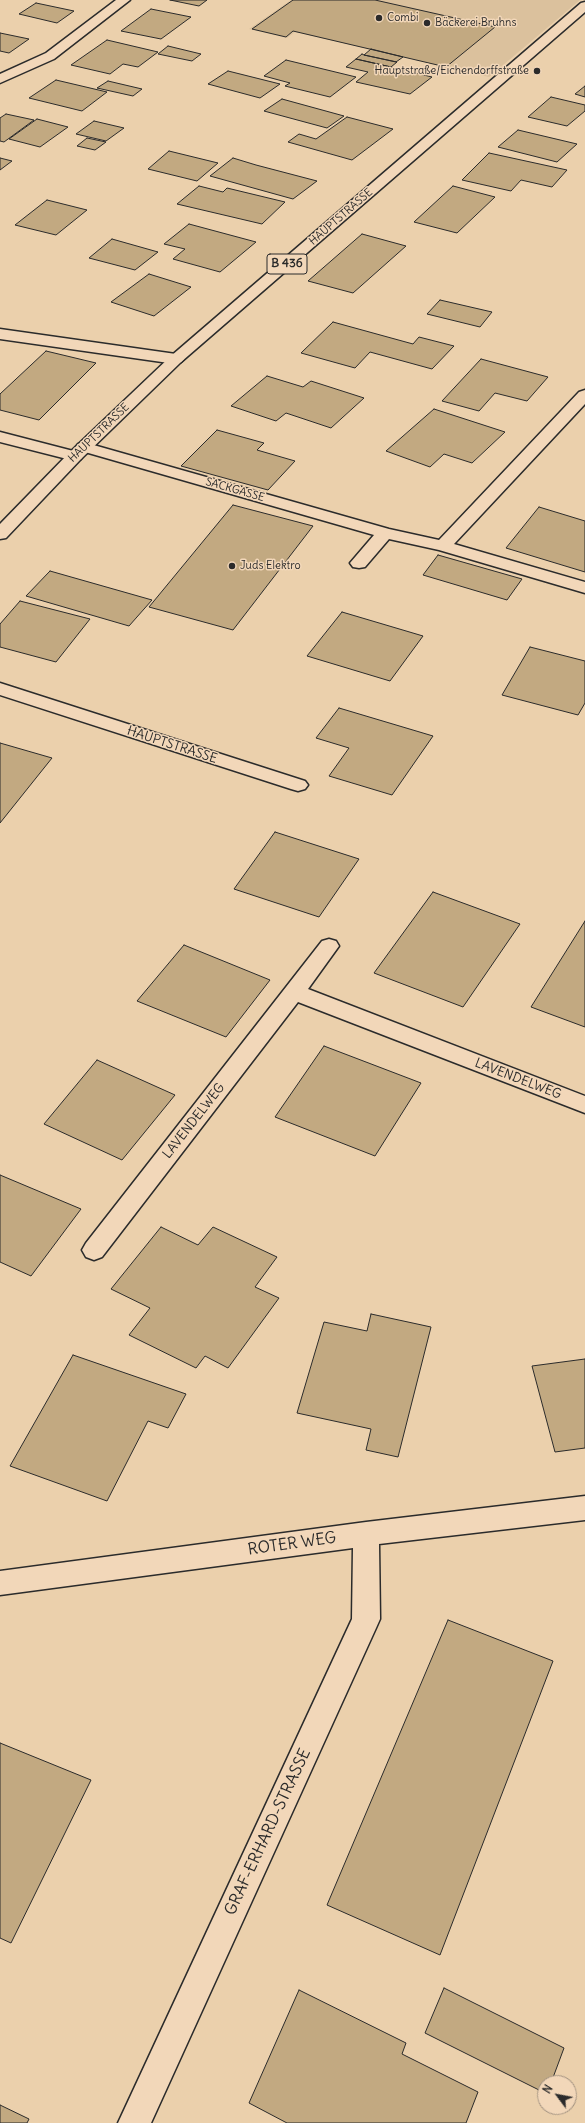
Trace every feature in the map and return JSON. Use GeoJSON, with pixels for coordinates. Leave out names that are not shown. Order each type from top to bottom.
{"type":"FeatureCollection","features":[{"type":"Feature","properties":{"kind":"street"},"geometry":{"type":"LineString","coordinates":[[0,79],[50,56],[124,0]]}},
{"type":"Feature","properties":{"kind":"street","name":"HAUPTSTRASSE"},"geometry":{"type":"LineString","coordinates":[[0,534],[80,451],[176,359],[585,6]]}},
{"type":"Feature","properties":{"kind":"street"},"geometry":{"type":"LineString","coordinates":[[0,334],[176,359]]}},
{"type":"Feature","properties":{"kind":"street"},"geometry":{"type":"LineString","coordinates":[[443,546],[585,395]]}},
{"type":"Feature","properties":{"kind":"street","name":"SACKGASSE"},"geometry":{"type":"LineString","coordinates":[[0,437],[80,451],[385,533],[443,546],[585,588]]}},
{"type":"Feature","properties":{"kind":"street"},"geometry":{"type":"LineString","coordinates":[[359,563],[385,533]]}},
{"type":"Feature","properties":{"kind":"street","name":"HAUPTSTRASSE"},"geometry":{"type":"LineString","coordinates":[[0,689],[298,786]]}},
{"type":"Feature","properties":{"kind":"street","name":"LAVENDELWEG"},"geometry":{"type":"LineString","coordinates":[[94,1250],[329,946]]}},
{"type":"Feature","properties":{"kind":"street","name":"LAVENDELWEG"},"geometry":{"type":"LineString","coordinates":[[294,992],[585,1105]]}},
{"type":"Feature","properties":{"kind":"street","name":"ROTER WEG"},"geometry":{"type":"LineString","coordinates":[[0,1583],[366,1534],[585,1508]]}},
{"type":"Feature","properties":{"kind":"street","name":"GRAF-ERHARD-STRASSE"},"geometry":{"type":"LineString","coordinates":[[134,2123],[366,1619],[366,1534]]}},
{"type":"Feature","properties":{"kind":"shaded area"},"geometry":{"type":"Polygon","coordinates":[[[291,0],[580,0],[489,77],[295,32],[287,38],[249,29],[291,0]]]}},
{"type":"Feature","properties":{"kind":"building"},"geometry":{"type":"Polygon","coordinates":[[[170,0],[207,0],[199,6],[170,0]]]}},
{"type":"Feature","properties":{"kind":"building"},"geometry":{"type":"Polygon","coordinates":[[[293,0],[375,0],[495,27],[446,67],[293,31],[286,37],[252,29],[293,0]]]}},
{"type":"Feature","properties":{"kind":"building"},"geometry":{"type":"Polygon","coordinates":[[[36,3],[74,11],[57,23],[19,14],[36,3]]]}},
{"type":"Feature","properties":{"kind":"building"},"geometry":{"type":"Polygon","coordinates":[[[151,9],[191,17],[161,39],[121,31],[151,9]]]}},
{"type":"Feature","properties":{"kind":"building"},"geometry":{"type":"Polygon","coordinates":[[[0,33],[29,39],[9,53],[0,51],[0,33]]]}},
{"type":"Feature","properties":{"kind":"building"},"geometry":{"type":"Polygon","coordinates":[[[107,40],[158,52],[138,67],[123,64],[110,74],[71,65],[107,40]]]}},
{"type":"Feature","properties":{"kind":"building"},"geometry":{"type":"Polygon","coordinates":[[[168,46],[201,54],[192,61],[158,54],[168,46]]]}},
{"type":"Feature","properties":{"kind":"building"},"geometry":{"type":"Polygon","coordinates":[[[371,49],[403,57],[396,62],[364,55],[371,49]]]}},
{"type":"Feature","properties":{"kind":"building"},"geometry":{"type":"Polygon","coordinates":[[[362,54],[397,62],[391,67],[356,59],[362,54]]]}},
{"type":"Feature","properties":{"kind":"building"},"geometry":{"type":"Polygon","coordinates":[[[356,59],[432,77],[410,94],[356,82],[368,72],[346,67],[356,59]]]}},
{"type":"Feature","properties":{"kind":"building"},"geometry":{"type":"Polygon","coordinates":[[[286,60],[356,77],[330,97],[285,86],[290,83],[264,76],[286,60]]]}},
{"type":"Feature","properties":{"kind":"building"},"geometry":{"type":"Polygon","coordinates":[[[228,71],[280,84],[260,98],[208,84],[228,71]]]}},
{"type":"Feature","properties":{"kind":"building"},"geometry":{"type":"Polygon","coordinates":[[[56,80],[107,92],[82,111],[29,98],[56,80]]]}},
{"type":"Feature","properties":{"kind":"building"},"geometry":{"type":"Polygon","coordinates":[[[108,81],[142,89],[133,96],[97,88],[108,81]]]}},
{"type":"Feature","properties":{"kind":"building"},"geometry":{"type":"Polygon","coordinates":[[[585,86],[585,97],[575,94],[585,86]]]}},
{"type":"Feature","properties":{"kind":"building"},"geometry":{"type":"Polygon","coordinates":[[[551,97],[585,105],[585,111],[567,126],[528,117],[551,97]]]}},
{"type":"Feature","properties":{"kind":"building"},"geometry":{"type":"Polygon","coordinates":[[[282,99],[344,116],[327,128],[264,111],[282,99]]]}},
{"type":"Feature","properties":{"kind":"building"},"geometry":{"type":"Polygon","coordinates":[[[6,114],[34,120],[4,142],[0,141],[0,118],[6,114]]]}},
{"type":"Feature","properties":{"kind":"building"},"geometry":{"type":"Polygon","coordinates":[[[347,117],[393,129],[352,160],[288,142],[299,134],[316,139],[347,117]]]}},
{"type":"Feature","properties":{"kind":"building"},"geometry":{"type":"Polygon","coordinates":[[[37,119],[68,127],[40,147],[9,139],[37,119]]]}},
{"type":"Feature","properties":{"kind":"building"},"geometry":{"type":"Polygon","coordinates":[[[94,121],[124,128],[106,141],[76,134],[94,121]]]}},
{"type":"Feature","properties":{"kind":"building"},"geometry":{"type":"Polygon","coordinates":[[[518,130],[577,144],[557,162],[498,147],[518,130]]]}},
{"type":"Feature","properties":{"kind":"building"},"geometry":{"type":"Polygon","coordinates":[[[87,138],[106,142],[95,150],[77,146],[87,138]]]}},
{"type":"Feature","properties":{"kind":"building"},"geometry":{"type":"Polygon","coordinates":[[[169,151],[218,163],[197,181],[148,169],[169,151]]]}},
{"type":"Feature","properties":{"kind":"building"},"geometry":{"type":"Polygon","coordinates":[[[489,153],[567,170],[552,187],[521,180],[511,191],[462,180],[489,153]]]}},
{"type":"Feature","properties":{"kind":"building"},"geometry":{"type":"Polygon","coordinates":[[[0,158],[12,161],[0,170],[0,158]]]}},
{"type":"Feature","properties":{"kind":"building"},"geometry":{"type":"Polygon","coordinates":[[[233,158],[317,181],[293,199],[210,176],[233,158]]]}},
{"type":"Feature","properties":{"kind":"building"},"geometry":{"type":"Polygon","coordinates":[[[199,186],[223,192],[227,188],[285,202],[262,224],[177,204],[199,186]]]}},
{"type":"Feature","properties":{"kind":"building"},"geometry":{"type":"Polygon","coordinates":[[[453,186],[495,197],[457,233],[414,222],[453,186]]]}},
{"type":"Feature","properties":{"kind":"building"},"geometry":{"type":"Polygon","coordinates":[[[47,200],[87,210],[56,235],[15,225],[47,200]]]}},
{"type":"Feature","properties":{"kind":"building"},"geometry":{"type":"Polygon","coordinates":[[[189,224],[256,242],[220,272],[173,259],[185,249],[164,244],[189,224]]]}},
{"type":"Feature","properties":{"kind":"building"},"geometry":{"type":"Polygon","coordinates":[[[362,234],[406,246],[353,293],[308,281],[362,234]]]}},
{"type":"Feature","properties":{"kind":"building"},"geometry":{"type":"Polygon","coordinates":[[[112,239],[158,252],[135,270],[89,258],[112,239]]]}},
{"type":"Feature","properties":{"kind":"building"},"geometry":{"type":"Polygon","coordinates":[[[149,274],[191,287],[154,316],[111,302],[149,274]]]}},
{"type":"Feature","properties":{"kind":"building"},"geometry":{"type":"Polygon","coordinates":[[[440,300],[492,312],[480,327],[427,314],[440,300]]]}},
{"type":"Feature","properties":{"kind":"building"},"geometry":{"type":"Polygon","coordinates":[[[333,322],[413,344],[419,337],[454,346],[432,369],[370,352],[355,368],[301,353],[333,322]]]}},
{"type":"Feature","properties":{"kind":"building"},"geometry":{"type":"Polygon","coordinates":[[[46,351],[96,363],[39,420],[0,410],[0,394],[46,351]]]}},
{"type":"Feature","properties":{"kind":"building"},"geometry":{"type":"Polygon","coordinates":[[[481,359],[548,377],[527,401],[495,393],[479,411],[442,401],[481,359]]]}},
{"type":"Feature","properties":{"kind":"building"},"geometry":{"type":"Polygon","coordinates":[[[267,376],[303,387],[311,381],[364,398],[331,428],[286,413],[276,421],[231,406],[267,376]]]}},
{"type":"Feature","properties":{"kind":"building"},"geometry":{"type":"Polygon","coordinates":[[[434,409],[505,432],[472,463],[444,454],[430,467],[386,451],[434,409]]]}},
{"type":"Feature","properties":{"kind":"building"},"geometry":{"type":"Polygon","coordinates":[[[217,430],[264,443],[257,450],[295,461],[268,490],[181,466],[217,430]]]}},
{"type":"Feature","properties":{"kind":"building","name":"Juds Elektro"},"geometry":{"type":"Polygon","coordinates":[[[233,505],[313,526],[233,630],[149,607],[233,505]]]}},
{"type":"Feature","properties":{"kind":"building"},"geometry":{"type":"Polygon","coordinates":[[[539,507],[585,521],[585,572],[506,548],[539,507]]]}},
{"type":"Feature","properties":{"kind":"building"},"geometry":{"type":"Polygon","coordinates":[[[438,555],[522,579],[507,600],[423,575],[438,555]]]}},
{"type":"Feature","properties":{"kind":"building"},"geometry":{"type":"Polygon","coordinates":[[[50,571],[152,600],[129,626],[26,596],[50,571]]]}},
{"type":"Feature","properties":{"kind":"building"},"geometry":{"type":"Polygon","coordinates":[[[20,601],[90,619],[56,662],[0,647],[0,624],[20,601]]]}},
{"type":"Feature","properties":{"kind":"building"},"geometry":{"type":"Polygon","coordinates":[[[342,612],[423,636],[390,681],[307,656],[342,612]]]}},
{"type":"Feature","properties":{"kind":"building"},"geometry":{"type":"Polygon","coordinates":[[[530,647],[585,661],[585,703],[578,715],[502,695],[530,647]]]}},
{"type":"Feature","properties":{"kind":"building"},"geometry":{"type":"Polygon","coordinates":[[[339,708],[433,736],[392,795],[329,776],[349,748],[316,738],[339,708]]]}},
{"type":"Feature","properties":{"kind":"building"},"geometry":{"type":"Polygon","coordinates":[[[0,743],[52,758],[0,823],[0,743]]]}},
{"type":"Feature","properties":{"kind":"building"},"geometry":{"type":"Polygon","coordinates":[[[275,832],[359,859],[319,917],[234,889],[275,832]]]}},
{"type":"Feature","properties":{"kind":"building"},"geometry":{"type":"Polygon","coordinates":[[[433,892],[520,924],[463,1007],[374,973],[433,892]]]}},
{"type":"Feature","properties":{"kind":"building"},"geometry":{"type":"Polygon","coordinates":[[[585,921],[585,1027],[531,1007],[585,921]]]}},
{"type":"Feature","properties":{"kind":"building"},"geometry":{"type":"Polygon","coordinates":[[[184,945],[270,980],[226,1037],[137,1001],[184,945]]]}},
{"type":"Feature","properties":{"kind":"building"},"geometry":{"type":"Polygon","coordinates":[[[324,1046],[421,1083],[375,1156],[275,1117],[324,1046]]]}},
{"type":"Feature","properties":{"kind":"building"},"geometry":{"type":"Polygon","coordinates":[[[97,1060],[175,1095],[122,1160],[44,1124],[97,1060]]]}},
{"type":"Feature","properties":{"kind":"building"},"geometry":{"type":"Polygon","coordinates":[[[0,1175],[81,1209],[31,1276],[0,1262],[0,1175]]]}},
{"type":"Feature","properties":{"kind":"building"},"geometry":{"type":"Polygon","coordinates":[[[161,1227],[198,1245],[213,1227],[277,1257],[255,1287],[279,1298],[228,1368],[205,1356],[196,1368],[129,1335],[150,1308],[111,1289],[161,1227]]]}},
{"type":"Feature","properties":{"kind":"building"},"geometry":{"type":"Polygon","coordinates":[[[371,1314],[431,1327],[398,1457],[366,1450],[371,1429],[297,1413],[324,1322],[367,1331],[371,1314]]]}},
{"type":"Feature","properties":{"kind":"building"},"geometry":{"type":"Polygon","coordinates":[[[73,1355],[186,1394],[168,1428],[148,1421],[107,1501],[10,1466],[73,1355]]]}},
{"type":"Feature","properties":{"kind":"building"},"geometry":{"type":"Polygon","coordinates":[[[585,1359],[585,1448],[555,1452],[532,1366],[585,1359]]]}},
{"type":"Feature","properties":{"kind":"building"},"geometry":{"type":"Polygon","coordinates":[[[448,1620],[553,1661],[440,1955],[327,1905],[448,1620]]]}},
{"type":"Feature","properties":{"kind":"building"},"geometry":{"type":"Polygon","coordinates":[[[0,1743],[91,1780],[11,1943],[0,1938],[0,1743]]]}},
{"type":"Feature","properties":{"kind":"building"},"geometry":{"type":"Polygon","coordinates":[[[444,1988],[564,2048],[554,2075],[537,2075],[537,2089],[425,2033],[444,1988]]]}},
{"type":"Feature","properties":{"kind":"building"},"geometry":{"type":"Polygon","coordinates":[[[299,1990],[406,2043],[402,2054],[478,2092],[466,2123],[287,2123],[249,2103],[299,1990]]]}},
{"type":"Feature","properties":{"kind":"building"},"geometry":{"type":"Polygon","coordinates":[[[0,2105],[29,2119],[27,2123],[0,2123],[0,2105]]]}},
{"type":"Feature","properties":{"kind":"place","name":"Combi"},"geometry":{"type":"Point","coordinates":[379,18]}},
{"type":"Feature","properties":{"kind":"place","name":"Bäckerei Bruhns"},"geometry":{"type":"Point","coordinates":[427,23]}},
{"type":"Feature","properties":{"kind":"place","name":"Hauptstraße/Eichendorffstraße"},"geometry":{"type":"Point","coordinates":[537,71]}},
{"type":"Feature","properties":{"kind":"place","name":"Juds Elektro"},"geometry":{"type":"Point","coordinates":[232,566]}}]}
